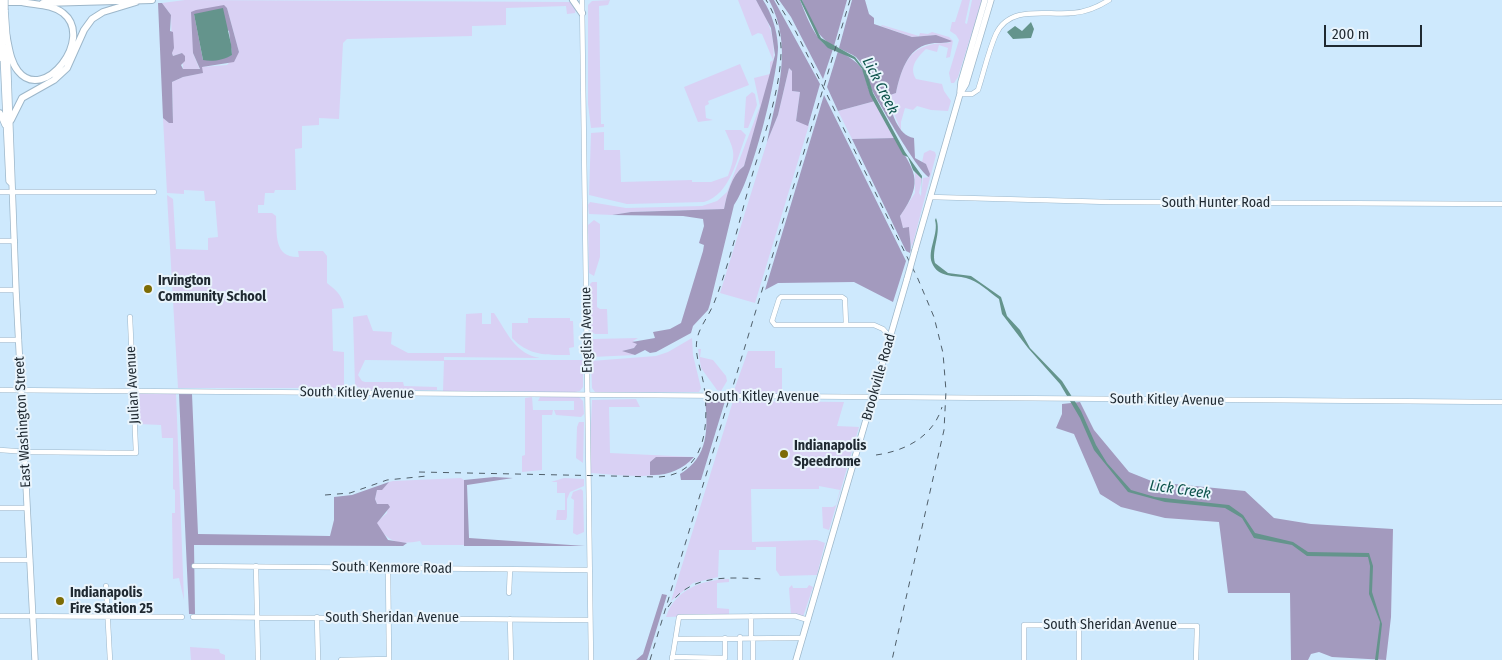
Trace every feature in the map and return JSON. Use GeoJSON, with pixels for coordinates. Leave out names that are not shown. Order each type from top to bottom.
{"type":"FeatureCollection","features":[{"type":"Feature","properties":{"kind":"highway"},"geometry":{"type":"LineString","coordinates":[[0,1],[136,2],[152,0]]}},
{"type":"Feature","properties":{"kind":"highway"},"geometry":{"type":"LineString","coordinates":[[573,0],[582,13]]}},
{"type":"Feature","properties":{"kind":"highway"},"geometry":{"type":"LineString","coordinates":[[6,34],[15,66],[20,74],[29,78],[40,80],[49,76],[59,68],[68,56],[73,35],[67,17],[50,7],[22,2]]}},
{"type":"Feature","properties":{"kind":"highway"},"geometry":{"type":"LineString","coordinates":[[11,120],[22,98],[54,80],[67,68],[84,30],[92,19],[103,12],[136,2]]}},
{"type":"Feature","properties":{"kind":"highway"},"geometry":{"type":"LineString","coordinates":[[0,58],[2,43]]}},
{"type":"Feature","properties":{"kind":"main road","name":"East Washington Street"},"geometry":{"type":"LineString","coordinates":[[5,0],[2,43],[9,181],[12,183]]}},
{"type":"Feature","properties":{"kind":"main road","name":"Brookville Road"},"geometry":{"type":"LineString","coordinates":[[960,94],[960,82],[985,0]]}},
{"type":"Feature","properties":{"kind":"main road","name":"Brookville Road"},"geometry":{"type":"LineString","coordinates":[[796,660],[874,397],[960,94],[966,84],[992,0]]}},
{"type":"Feature","properties":{"kind":"main road","name":"East Washington Street"},"geometry":{"type":"LineString","coordinates":[[0,1],[6,34],[11,120],[16,290],[36,660]]}},
{"type":"Feature","properties":{"kind":"main road"},"geometry":{"type":"LineString","coordinates":[[0,113],[6,128]]}},
{"type":"Feature","properties":{"kind":"street","name":"English Avenue"},"geometry":{"type":"LineString","coordinates":[[582,0],[589,570],[592,660]]}},
{"type":"Feature","properties":{"kind":"street"},"geometry":{"type":"LineString","coordinates":[[960,94],[972,94],[978,90],[996,34],[1013,16],[1028,13],[1078,13],[1095,8],[1109,0]]}},
{"type":"Feature","properties":{"kind":"street"},"geometry":{"type":"LineString","coordinates":[[0,192],[154,192]]}},
{"type":"Feature","properties":{"kind":"street","name":"South Hunter Road"},"geometry":{"type":"LineString","coordinates":[[930,197],[1138,202],[1502,204]]}},
{"type":"Feature","properties":{"kind":"street"},"geometry":{"type":"LineString","coordinates":[[0,241],[15,241]]}},
{"type":"Feature","properties":{"kind":"street"},"geometry":{"type":"LineString","coordinates":[[0,290],[16,290]]}},
{"type":"Feature","properties":{"kind":"street"},"geometry":{"type":"LineString","coordinates":[[846,325],[846,300],[843,297],[781,297],[778,300],[773,323],[875,326],[883,329],[891,338]]}},
{"type":"Feature","properties":{"kind":"street","name":"Julian Avenue"},"geometry":{"type":"LineString","coordinates":[[24,451],[136,453],[130,317]]}},
{"type":"Feature","properties":{"kind":"street"},"geometry":{"type":"LineString","coordinates":[[0,340],[19,340]]}},
{"type":"Feature","properties":{"kind":"street","name":"South Kitley Avenue"},"geometry":{"type":"LineString","coordinates":[[0,390],[1502,402]]}},
{"type":"Feature","properties":{"kind":"street"},"geometry":{"type":"LineString","coordinates":[[0,450],[24,451]]}},
{"type":"Feature","properties":{"kind":"street"},"geometry":{"type":"LineString","coordinates":[[0,508],[27,508]]}},
{"type":"Feature","properties":{"kind":"street"},"geometry":{"type":"LineString","coordinates":[[0,560],[30,560]]}},
{"type":"Feature","properties":{"kind":"street","name":"South Kenmore Road"},"geometry":{"type":"LineString","coordinates":[[194,566],[589,570]]}},
{"type":"Feature","properties":{"kind":"street"},"geometry":{"type":"LineString","coordinates":[[256,566],[258,660]]}},
{"type":"Feature","properties":{"kind":"street"},"geometry":{"type":"LineString","coordinates":[[341,660],[389,660],[388,568]]}},
{"type":"Feature","properties":{"kind":"street"},"geometry":{"type":"LineString","coordinates":[[510,569],[510,593]]}},
{"type":"Feature","properties":{"kind":"street"},"geometry":{"type":"LineString","coordinates":[[106,586],[110,660]]}},
{"type":"Feature","properties":{"kind":"street"},"geometry":{"type":"LineString","coordinates":[[0,616],[182,617]]}},
{"type":"Feature","properties":{"kind":"street"},"geometry":{"type":"LineString","coordinates":[[751,616],[753,660]]}},
{"type":"Feature","properties":{"kind":"street"},"geometry":{"type":"LineString","coordinates":[[725,638],[725,658],[672,659],[679,617],[796,616],[808,620]]}},
{"type":"Feature","properties":{"kind":"street","name":"South Sheridan Avenue"},"geometry":{"type":"LineString","coordinates":[[194,617],[590,620]]}},
{"type":"Feature","properties":{"kind":"street"},"geometry":{"type":"LineString","coordinates":[[317,617],[318,660]]}},
{"type":"Feature","properties":{"kind":"street"},"geometry":{"type":"LineString","coordinates":[[510,619],[511,660]]}},
{"type":"Feature","properties":{"kind":"street","name":"South Sheridan Avenue"},"geometry":{"type":"LineString","coordinates":[[1024,660],[1024,625],[1197,626],[1196,660]]}},
{"type":"Feature","properties":{"kind":"street"},"geometry":{"type":"LineString","coordinates":[[1079,625],[1079,660]]}},
{"type":"Feature","properties":{"kind":"street"},"geometry":{"type":"LineString","coordinates":[[740,638],[740,660]]}},
{"type":"Feature","properties":{"kind":"street"},"geometry":{"type":"LineString","coordinates":[[676,639],[802,638]]}},
{"type":"Feature","properties":{"kind":"shaded area"},"geometry":{"type":"Polygon","coordinates":[[[185,0],[570,2],[576,8],[575,13],[567,14],[566,6],[506,8],[506,25],[472,26],[472,36],[347,39],[343,43],[339,119],[319,118],[319,125],[302,126],[302,148],[295,149],[296,190],[275,190],[274,193],[265,193],[264,205],[258,205],[258,213],[272,213],[276,216],[278,244],[285,254],[299,257],[298,251],[323,251],[327,256],[327,283],[339,294],[344,308],[332,309],[333,351],[344,352],[344,388],[178,388],[167,195],[173,199],[176,249],[208,250],[208,238],[218,237],[215,201],[205,201],[204,191],[184,190],[184,194],[167,193],[163,118],[169,123],[173,123],[172,82],[183,77],[202,73],[201,67],[227,65],[239,52],[227,8],[193,53],[200,70],[183,69],[182,53],[173,56],[172,53],[171,15],[162,3],[185,0]]]}},
{"type":"Feature","properties":{"kind":"shaded area"},"geometry":{"type":"Polygon","coordinates":[[[610,0],[608,5],[599,6],[601,124],[604,124],[604,127],[591,128],[588,104],[588,5],[592,1],[610,0]]]}},
{"type":"Feature","properties":{"kind":"shaded area"},"geometry":{"type":"Polygon","coordinates":[[[738,0],[756,0],[769,25],[774,51],[772,71],[744,166],[733,180],[728,191],[724,209],[631,212],[612,215],[589,214],[588,205],[590,202],[626,208],[702,206],[717,201],[727,192],[760,106],[754,78],[770,74],[770,62],[773,60],[762,34],[758,33],[752,36],[738,0]]]}},
{"type":"Feature","properties":{"kind":"shaded area"},"geometry":{"type":"Polygon","coordinates":[[[756,0],[763,0],[774,22],[778,47],[774,81],[748,175],[734,205],[708,310],[693,326],[691,333],[656,352],[650,353],[645,350],[635,355],[622,351],[634,348],[637,344],[632,342],[655,338],[653,332],[670,329],[681,323],[703,251],[704,245],[699,243],[704,226],[703,219],[683,216],[612,215],[631,212],[724,209],[728,191],[733,180],[744,166],[775,55],[771,28],[756,0]]]}},
{"type":"Feature","properties":{"kind":"shaded area"},"geometry":{"type":"Polygon","coordinates":[[[769,0],[774,0],[820,84],[808,126],[796,121],[800,92],[792,91],[792,71],[789,68],[778,115],[767,142],[779,88],[782,53],[781,35],[777,18],[769,0]]]}},
{"type":"Feature","properties":{"kind":"shaded area"},"geometry":{"type":"Polygon","coordinates":[[[779,0],[800,0],[817,35],[827,46],[833,49],[823,79],[791,17],[779,0]]]}},
{"type":"Feature","properties":{"kind":"shaded area","name":"Lick Creek"},"geometry":{"type":"Polygon","coordinates":[[[800,0],[802,0],[821,38],[855,57],[867,73],[873,93],[922,179],[913,170],[908,157],[903,155],[870,95],[862,69],[854,59],[828,48],[818,38],[800,0]]]}},
{"type":"Feature","properties":{"kind":"shaded area"},"geometry":{"type":"Polygon","coordinates":[[[802,0],[847,0],[834,46],[818,32],[802,0]]]}},
{"type":"Feature","properties":{"kind":"shaded area"},"geometry":{"type":"Polygon","coordinates":[[[852,0],[865,0],[869,14],[874,18],[874,24],[912,37],[936,35],[952,41],[921,46],[915,51],[902,70],[896,93],[887,96],[899,128],[908,136],[914,138],[915,158],[926,164],[930,174],[929,177],[909,153],[892,125],[874,94],[860,61],[839,48],[852,0]]]}},
{"type":"Feature","properties":{"kind":"shaded area"},"geometry":{"type":"Polygon","coordinates":[[[962,0],[970,0],[965,23],[967,24],[972,0],[982,0],[958,77],[954,83],[951,83],[949,73],[959,40],[950,31],[962,0]]]}},
{"type":"Feature","properties":{"kind":"shaded area"},"geometry":{"type":"Polygon","coordinates":[[[158,3],[162,3],[171,15],[170,31],[173,32],[174,48],[172,53],[173,56],[182,53],[185,56],[185,61],[181,65],[183,69],[200,69],[193,53],[191,12],[224,5],[227,8],[239,52],[234,62],[202,67],[203,73],[183,77],[172,82],[173,123],[169,123],[163,118],[158,3]],[[194,14],[203,60],[232,55],[229,31],[194,14]]]}},
{"type":"Feature","properties":{"kind":"shaded area"},"geometry":{"type":"Polygon","coordinates":[[[223,8],[232,55],[218,60],[203,60],[194,14],[223,8]]]}},
{"type":"Feature","properties":{"kind":"shaded area"},"geometry":{"type":"Polygon","coordinates":[[[1031,22],[1034,29],[1031,38],[1013,39],[1007,32],[1015,26],[1022,31],[1031,22]]]}},
{"type":"Feature","properties":{"kind":"shaded area"},"geometry":{"type":"Polygon","coordinates":[[[882,25],[919,36],[920,33],[928,34],[932,32],[949,37],[953,41],[950,57],[946,58],[948,48],[939,45],[937,52],[926,49],[915,62],[913,70],[916,79],[942,84],[944,91],[951,101],[948,111],[931,110],[917,106],[913,110],[905,108],[901,122],[901,131],[887,96],[896,93],[906,62],[918,49],[937,43],[950,43],[936,35],[912,37],[882,25]]]}},
{"type":"Feature","properties":{"kind":"shaded area"},"geometry":{"type":"Polygon","coordinates":[[[838,51],[857,63],[863,71],[867,86],[875,101],[838,111],[827,87],[838,51]]]}},
{"type":"Feature","properties":{"kind":"shaded area"},"geometry":{"type":"Polygon","coordinates":[[[740,64],[749,85],[708,101],[709,104],[705,106],[706,118],[713,120],[698,122],[684,87],[740,64]]]}},
{"type":"Feature","properties":{"kind":"shaded area"},"geometry":{"type":"Polygon","coordinates":[[[789,68],[792,71],[792,91],[800,92],[796,121],[809,125],[755,303],[720,293],[767,142],[778,115],[789,68]]]}},
{"type":"Feature","properties":{"kind":"shaded area"},"geometry":{"type":"Polygon","coordinates":[[[752,92],[755,94],[757,105],[748,128],[744,128],[746,97],[752,92]]]}},
{"type":"Feature","properties":{"kind":"shaded area"},"geometry":{"type":"Polygon","coordinates":[[[824,95],[906,261],[893,302],[854,282],[778,283],[765,290],[824,95]]]}},
{"type":"Feature","properties":{"kind":"shaded area"},"geometry":{"type":"Polygon","coordinates":[[[875,101],[895,138],[852,139],[838,111],[875,101]]]}},
{"type":"Feature","properties":{"kind":"shaded area"},"geometry":{"type":"Polygon","coordinates":[[[725,130],[741,130],[746,135],[732,174],[721,191],[713,198],[704,202],[627,204],[589,195],[591,133],[604,132],[604,150],[620,150],[621,182],[692,180],[692,182],[711,182],[728,176],[732,163],[732,148],[725,130]]]}},
{"type":"Feature","properties":{"kind":"shaded area"},"geometry":{"type":"Polygon","coordinates":[[[895,138],[914,176],[913,193],[900,216],[903,228],[909,227],[910,253],[906,251],[852,139],[895,138]]]}},
{"type":"Feature","properties":{"kind":"shaded area"},"geometry":{"type":"Polygon","coordinates":[[[930,150],[935,152],[936,155],[912,247],[909,234],[901,225],[900,216],[915,193],[915,171],[922,179],[919,193],[921,196],[923,178],[929,177],[926,164],[922,162],[924,153],[930,150]]]}},
{"type":"Feature","properties":{"kind":"shaded area","name":"Lick Creek"},"geometry":{"type":"Polygon","coordinates":[[[936,218],[938,229],[934,252],[935,263],[948,273],[971,276],[1001,297],[1007,316],[1020,330],[1030,348],[1062,381],[1081,411],[1096,445],[1107,463],[1131,490],[1155,497],[1229,505],[1243,515],[1255,533],[1293,542],[1308,552],[1369,553],[1373,566],[1372,592],[1382,624],[1378,660],[1375,660],[1380,622],[1369,594],[1370,566],[1368,557],[1307,556],[1292,545],[1254,538],[1242,518],[1225,508],[1165,502],[1128,492],[1094,450],[1080,418],[1060,384],[1028,348],[1002,314],[999,299],[975,282],[966,278],[942,274],[935,268],[932,263],[931,253],[936,231],[936,218]]]}},
{"type":"Feature","properties":{"kind":"shaded area"},"geometry":{"type":"Polygon","coordinates":[[[594,220],[600,224],[600,257],[594,276],[589,273],[588,225],[594,220]]]}},
{"type":"Feature","properties":{"kind":"shaded area"},"geometry":{"type":"Polygon","coordinates":[[[597,282],[597,307],[607,309],[608,334],[595,334],[590,331],[590,284],[597,282]]]}},
{"type":"Feature","properties":{"kind":"shaded area"},"geometry":{"type":"Polygon","coordinates":[[[482,313],[482,324],[491,324],[491,313],[494,313],[518,347],[531,356],[540,358],[444,357],[444,360],[583,360],[583,387],[580,391],[443,391],[444,361],[365,360],[358,375],[365,382],[403,382],[404,386],[437,387],[437,390],[362,390],[355,385],[353,317],[367,315],[373,331],[392,332],[391,344],[408,353],[465,353],[466,314],[482,313]]]}},
{"type":"Feature","properties":{"kind":"shaded area"},"geometry":{"type":"Polygon","coordinates":[[[528,318],[570,318],[570,321],[573,321],[574,347],[569,348],[570,355],[538,353],[518,344],[512,338],[512,323],[528,323],[528,318]]]}},
{"type":"Feature","properties":{"kind":"shaded area"},"geometry":{"type":"Polygon","coordinates":[[[638,338],[633,341],[638,344],[634,348],[623,351],[635,355],[592,357],[591,341],[593,339],[638,338]]]}},
{"type":"Feature","properties":{"kind":"shaded area"},"geometry":{"type":"Polygon","coordinates":[[[692,338],[693,355],[701,388],[699,392],[595,392],[592,388],[591,361],[656,356],[668,352],[692,338]]]}},
{"type":"Feature","properties":{"kind":"shaded area"},"geometry":{"type":"Polygon","coordinates":[[[698,349],[701,349],[700,357],[713,360],[726,376],[727,381],[721,391],[717,390],[701,368],[698,349]]]}},
{"type":"Feature","properties":{"kind":"shaded area"},"geometry":{"type":"Polygon","coordinates":[[[748,351],[775,351],[775,368],[782,368],[782,393],[733,393],[748,351]]]}},
{"type":"Feature","properties":{"kind":"shaded area"},"geometry":{"type":"Polygon","coordinates":[[[138,393],[176,393],[184,600],[179,578],[173,579],[172,513],[175,513],[175,490],[173,489],[173,438],[162,438],[161,425],[138,424],[136,395],[138,393]]]}},
{"type":"Feature","properties":{"kind":"shaded area"},"geometry":{"type":"Polygon","coordinates":[[[179,394],[192,394],[198,534],[330,536],[334,520],[334,497],[352,495],[389,482],[382,490],[377,490],[375,499],[377,504],[388,504],[390,507],[377,523],[388,540],[407,543],[403,546],[194,545],[195,614],[189,614],[179,394]]]}},
{"type":"Feature","properties":{"kind":"shaded area"},"geometry":{"type":"Polygon","coordinates":[[[532,397],[533,410],[553,410],[552,415],[542,415],[542,470],[522,472],[522,456],[525,455],[525,398],[532,397]]]}},
{"type":"Feature","properties":{"kind":"shaded area"},"geometry":{"type":"Polygon","coordinates":[[[540,397],[579,397],[583,401],[584,414],[581,417],[556,415],[554,410],[574,410],[574,401],[538,401],[540,397]]]}},
{"type":"Feature","properties":{"kind":"shaded area"},"geometry":{"type":"Polygon","coordinates":[[[726,398],[701,480],[681,480],[680,474],[697,459],[704,441],[706,431],[705,399],[726,398]]]}},
{"type":"Feature","properties":{"kind":"shaded area"},"geometry":{"type":"Polygon","coordinates":[[[636,399],[640,407],[609,407],[610,453],[694,457],[683,466],[658,475],[630,476],[589,473],[592,400],[636,399]]]}},
{"type":"Feature","properties":{"kind":"shaded area","name":"Indianapolis Speedrome"},"geometry":{"type":"Polygon","coordinates":[[[733,401],[844,402],[837,426],[859,427],[829,530],[823,528],[822,507],[833,507],[836,505],[840,490],[819,486],[819,489],[751,489],[752,542],[817,540],[825,543],[817,575],[780,576],[776,570],[776,547],[756,547],[756,550],[719,550],[718,577],[693,583],[671,601],[733,401]]]}},
{"type":"Feature","properties":{"kind":"shaded area"},"geometry":{"type":"Polygon","coordinates":[[[1080,402],[1094,430],[1129,472],[1154,482],[1245,491],[1274,518],[1311,524],[1393,529],[1391,617],[1386,660],[1332,657],[1319,652],[1311,654],[1308,660],[1291,660],[1290,593],[1228,593],[1219,522],[1165,518],[1121,507],[1100,494],[1074,434],[1056,428],[1062,414],[1062,404],[1080,402]]]}},
{"type":"Feature","properties":{"kind":"shaded area"},"geometry":{"type":"Polygon","coordinates":[[[579,422],[584,422],[583,463],[576,458],[577,427],[579,422]]]}},
{"type":"Feature","properties":{"kind":"shaded area"},"geometry":{"type":"Polygon","coordinates":[[[656,457],[694,457],[674,471],[650,475],[650,462],[656,457]]]}},
{"type":"Feature","properties":{"kind":"shaded area"},"geometry":{"type":"Polygon","coordinates":[[[494,477],[513,478],[467,485],[469,538],[585,546],[464,546],[464,480],[494,477]]]}},
{"type":"Feature","properties":{"kind":"shaded area"},"geometry":{"type":"Polygon","coordinates":[[[461,478],[464,480],[464,545],[422,545],[420,541],[406,543],[394,541],[389,539],[380,530],[376,523],[387,513],[388,504],[377,504],[375,499],[377,489],[382,489],[389,482],[393,481],[461,478]]]}},
{"type":"Feature","properties":{"kind":"shaded area"},"geometry":{"type":"Polygon","coordinates":[[[564,478],[584,479],[584,486],[570,492],[567,499],[566,520],[556,520],[557,510],[565,510],[565,493],[557,493],[557,482],[551,482],[564,478]]]}},
{"type":"Feature","properties":{"kind":"shaded area"},"geometry":{"type":"Polygon","coordinates":[[[581,489],[583,491],[584,532],[577,535],[573,533],[574,500],[571,498],[573,492],[581,489]]]}},
{"type":"Feature","properties":{"kind":"shaded area"},"geometry":{"type":"Polygon","coordinates":[[[729,579],[729,582],[717,583],[717,608],[729,609],[729,615],[666,617],[676,599],[691,588],[709,581],[729,579]]]}},
{"type":"Feature","properties":{"kind":"shaded area"},"geometry":{"type":"Polygon","coordinates":[[[792,585],[793,588],[807,588],[809,585],[813,587],[803,617],[791,615],[789,588],[792,585]]]}},
{"type":"Feature","properties":{"kind":"shaded area"},"geometry":{"type":"Polygon","coordinates":[[[662,594],[667,595],[647,660],[636,660],[643,654],[662,594]]]}},
{"type":"Feature","properties":{"kind":"shaded area"},"geometry":{"type":"Polygon","coordinates":[[[190,647],[219,649],[220,653],[225,655],[225,660],[191,660],[190,647]]]}},
{"type":"Feature","properties":{"kind":"railway"},"geometry":{"type":"LineString","coordinates":[[419,472],[659,477],[675,474],[687,467],[696,457],[705,431],[706,416],[704,386],[696,344],[697,337],[711,310],[726,270],[768,125],[779,76],[781,61],[780,34],[766,0]]}},
{"type":"Feature","properties":{"kind":"railway"},"geometry":{"type":"LineString","coordinates":[[776,0],[796,32],[918,279],[934,317],[943,353],[946,391],[944,430],[892,660]]}},
{"type":"Feature","properties":{"kind":"railway"},"geometry":{"type":"LineString","coordinates":[[650,660],[850,0]]}},
{"type":"Feature","properties":{"kind":"railway"},"geometry":{"type":"LineString","coordinates":[[876,455],[897,450],[916,441],[932,427],[942,407]]}},
{"type":"Feature","properties":{"kind":"railway"},"geometry":{"type":"LineString","coordinates":[[325,495],[350,493],[387,480],[427,476]]}},
{"type":"Feature","properties":{"kind":"railway"},"geometry":{"type":"LineString","coordinates":[[668,607],[677,596],[700,582],[725,578],[766,579]]}},
{"type":"Feature","properties":{"kind":"place","name":"Irvington Community School"},"geometry":{"type":"Point","coordinates":[148,289]}},
{"type":"Feature","properties":{"kind":"place","name":"Indianapolis Speedrome"},"geometry":{"type":"Point","coordinates":[784,454]}},
{"type":"Feature","properties":{"kind":"place","name":"Indianapolis Fire Station 25"},"geometry":{"type":"Point","coordinates":[60,601]}}]}
